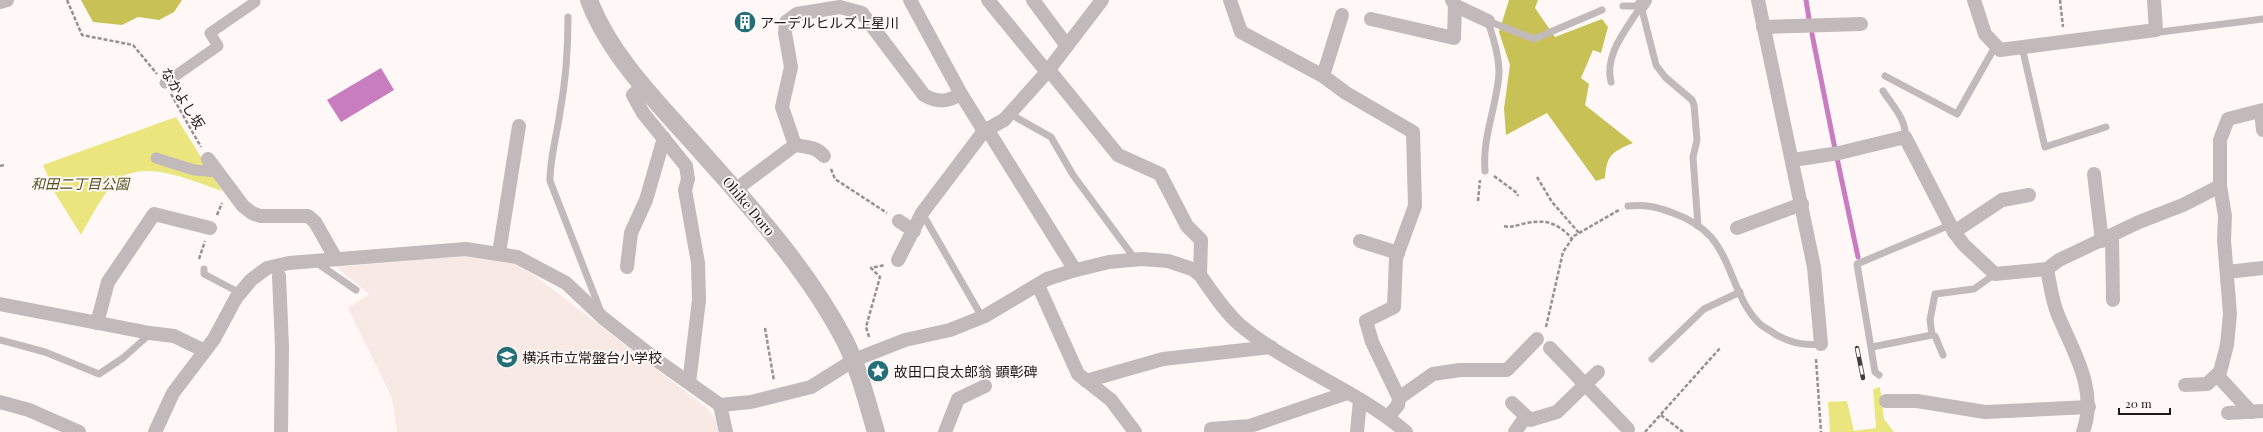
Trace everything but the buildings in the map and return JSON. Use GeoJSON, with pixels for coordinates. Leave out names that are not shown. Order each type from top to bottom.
{"type":"FeatureCollection","features":[{"type":"Feature","properties":{"kind":"street"},"geometry":{"type":"LineString","coordinates":[[0,2],[7,0]]}},
{"type":"Feature","properties":{"kind":"street","name":"Ohike Doro"},"geometry":{"type":"LineString","coordinates":[[589,0],[596,19],[614,51],[735,190],[809,280],[835,323],[854,360],[876,432]]}},
{"type":"Feature","properties":{"kind":"street"},"geometry":{"type":"LineString","coordinates":[[910,0],[961,94],[986,130],[1075,270]]}},
{"type":"Feature","properties":{"kind":"street"},"geometry":{"type":"LineString","coordinates":[[988,0],[1118,155],[1160,174],[1187,226],[1201,240],[1200,275]]}},
{"type":"Feature","properties":{"kind":"street"},"geometry":{"type":"LineString","coordinates":[[1032,0],[1067,46]]}},
{"type":"Feature","properties":{"kind":"street"},"geometry":{"type":"LineString","coordinates":[[898,260],[922,213],[986,130],[1004,120],[1010,114],[1048,71],[1102,0]]}},
{"type":"Feature","properties":{"kind":"street"},"geometry":{"type":"LineString","coordinates":[[1230,0],[1241,32],[1323,76],[1346,93],[1413,132],[1415,206],[1398,253],[1394,308],[1366,321],[1372,342],[1400,398]]}},
{"type":"Feature","properties":{"kind":"street"},"geometry":{"type":"LineString","coordinates":[[1758,0],[1793,160],[1814,267],[1819,348]]}},
{"type":"Feature","properties":{"kind":"street"},"geometry":{"type":"LineString","coordinates":[[1974,0],[1985,34],[2000,50],[2156,30],[2154,0]]}},
{"type":"Feature","properties":{"kind":"street"},"geometry":{"type":"LineString","coordinates":[[165,83],[218,46],[210,33],[254,2]]}},
{"type":"Feature","properties":{"kind":"street"},"geometry":{"type":"LineString","coordinates":[[1371,19],[1454,38],[1453,2]]}},
{"type":"Feature","properties":{"kind":"street"},"geometry":{"type":"LineString","coordinates":[[1453,2],[1488,21]]}},
{"type":"Feature","properties":{"kind":"street"},"geometry":{"type":"LineString","coordinates":[[795,145],[782,107],[791,67],[785,33],[786,22],[797,14],[840,7],[862,13],[924,95],[933,101],[949,101],[961,94]]}},
{"type":"Feature","properties":{"kind":"street"},"geometry":{"type":"LineString","coordinates":[[1323,76],[1342,15]]}},
{"type":"Feature","properties":{"kind":"street"},"geometry":{"type":"LineString","coordinates":[[1764,27],[1861,24]]}},
{"type":"Feature","properties":{"kind":"street"},"geometry":{"type":"LineString","coordinates":[[644,85],[633,94],[643,113],[686,166],[688,179],[685,190],[698,263],[699,300],[689,383]]}},
{"type":"Feature","properties":{"kind":"street"},"geometry":{"type":"LineString","coordinates":[[2185,385],[2208,384],[2220,372],[2228,337],[2230,314],[2224,240],[2225,216],[2220,186],[2220,140],[2228,119],[2262,111],[2263,130]]}},
{"type":"Feature","properties":{"kind":"street"},"geometry":{"type":"LineString","coordinates":[[499,253],[519,126]]}},
{"type":"Feature","properties":{"kind":"street"},"geometry":{"type":"LineString","coordinates":[[1793,160],[1839,153],[1905,137],[1952,228],[1964,245],[1995,274],[2048,270],[2059,260],[2107,239],[2139,222],[2183,206],[2220,186]]}},
{"type":"Feature","properties":{"kind":"street"},"geometry":{"type":"LineString","coordinates":[[627,267],[631,233],[646,200],[664,138]]}},
{"type":"Feature","properties":{"kind":"street"},"geometry":{"type":"LineString","coordinates":[[735,190],[795,145],[820,151],[824,156]]}},
{"type":"Feature","properties":{"kind":"street"},"geometry":{"type":"LineString","coordinates":[[156,158],[194,170],[218,172]]}},
{"type":"Feature","properties":{"kind":"street"},"geometry":{"type":"LineString","coordinates":[[208,159],[243,206],[252,213],[260,216],[308,216],[315,222],[336,259]]}},
{"type":"Feature","properties":{"kind":"street"},"geometry":{"type":"LineString","coordinates":[[2094,174],[2107,239],[2113,300]]}},
{"type":"Feature","properties":{"kind":"street"},"geometry":{"type":"LineString","coordinates":[[1952,228],[2002,200],[2029,195]]}},
{"type":"Feature","properties":{"kind":"street"},"geometry":{"type":"LineString","coordinates":[[1737,228],[1802,204]]}},
{"type":"Feature","properties":{"kind":"street"},"geometry":{"type":"LineString","coordinates":[[97,323],[108,282],[154,214],[210,228]]}},
{"type":"Feature","properties":{"kind":"street"},"geometry":{"type":"LineString","coordinates":[[899,221],[914,231]]}},
{"type":"Feature","properties":{"kind":"street"},"geometry":{"type":"LineString","coordinates":[[1360,241],[1398,253]]}},
{"type":"Feature","properties":{"kind":"street"},"geometry":{"type":"LineString","coordinates":[[155,432],[173,393],[214,339],[240,293],[251,280],[267,268],[278,270],[314,261],[466,249],[499,253],[517,258],[566,283],[603,318],[720,405],[751,402],[812,387],[854,360],[905,340],[950,330],[982,317],[1047,279],[1075,270],[1109,262],[1135,260],[1168,261],[1192,269],[1200,275],[1240,324],[1271,347],[1388,417],[1406,432]]}},
{"type":"Feature","properties":{"kind":"street"},"geometry":{"type":"LineString","coordinates":[[2227,272],[2263,268]]}},
{"type":"Feature","properties":{"kind":"street"},"geometry":{"type":"LineString","coordinates":[[278,270],[282,347],[282,432]]}},
{"type":"Feature","properties":{"kind":"street"},"geometry":{"type":"LineString","coordinates":[[2048,270],[2057,314],[2076,354],[2085,381],[2089,407],[2088,419],[2084,432]]}},
{"type":"Feature","properties":{"kind":"street"},"geometry":{"type":"LineString","coordinates":[[1038,285],[1078,374],[1111,400],[1135,432]]}},
{"type":"Feature","properties":{"kind":"street"},"geometry":{"type":"LineString","coordinates":[[0,304],[150,333],[174,336],[205,350]]}},
{"type":"Feature","properties":{"kind":"street"},"geometry":{"type":"LineString","coordinates":[[1388,417],[1398,405],[1400,398],[1433,374],[1460,370],[1508,370],[1537,339]]}},
{"type":"Feature","properties":{"kind":"street"},"geometry":{"type":"LineString","coordinates":[[1086,381],[1163,360],[1271,347]]}},
{"type":"Feature","properties":{"kind":"street"},"geometry":{"type":"LineString","coordinates":[[1550,348],[1587,384],[1628,429]]}},
{"type":"Feature","properties":{"kind":"street"},"geometry":{"type":"LineString","coordinates":[[1512,403],[1530,420],[1556,412],[1598,372]]}},
{"type":"Feature","properties":{"kind":"street"},"geometry":{"type":"LineString","coordinates":[[2217,375],[2257,412]]}},
{"type":"Feature","properties":{"kind":"street"},"geometry":{"type":"LineString","coordinates":[[945,432],[958,399],[985,386]]}},
{"type":"Feature","properties":{"kind":"street"},"geometry":{"type":"LineString","coordinates":[[1211,432],[1212,429],[1250,426],[1280,418],[1347,393]]}},
{"type":"Feature","properties":{"kind":"street"},"geometry":{"type":"LineString","coordinates":[[1357,432],[1360,400]]}},
{"type":"Feature","properties":{"kind":"street"},"geometry":{"type":"LineString","coordinates":[[1886,401],[1917,401],[1985,412],[2089,407]]}},
{"type":"Feature","properties":{"kind":"street"},"geometry":{"type":"LineString","coordinates":[[0,402],[30,410],[79,432]]}},
{"type":"Feature","properties":{"kind":"street"},"geometry":{"type":"LineString","coordinates":[[720,405],[726,432]]}},
{"type":"Feature","properties":{"kind":"street"},"geometry":{"type":"LineString","coordinates":[[2228,413],[2257,412]]}},
{"type":"Feature","properties":{"kind":"street"},"geometry":{"type":"LineString","coordinates":[[1515,432],[1526,416]]}},
{"type":"Feature","properties":{"kind":"lane"},"geometry":{"type":"LineString","coordinates":[[1622,6],[1643,3]]}},
{"type":"Feature","properties":{"kind":"lane"},"geometry":{"type":"LineString","coordinates":[[1611,82],[1609,73],[1612,53],[1643,3]]}},
{"type":"Feature","properties":{"kind":"lane"},"geometry":{"type":"LineString","coordinates":[[1643,3],[1656,65],[1665,77],[1692,100],[1694,104],[1697,140],[1693,157],[1698,226]]}},
{"type":"Feature","properties":{"kind":"lane"},"geometry":{"type":"LineString","coordinates":[[1488,21],[1534,39],[1602,10]]}},
{"type":"Feature","properties":{"kind":"lane"},"geometry":{"type":"LineString","coordinates":[[568,17],[568,43],[561,111],[550,160],[550,181],[603,318]]}},
{"type":"Feature","properties":{"kind":"lane"},"geometry":{"type":"LineString","coordinates":[[2156,30],[2160,32],[2263,19]]}},
{"type":"Feature","properties":{"kind":"lane"},"geometry":{"type":"LineString","coordinates":[[1485,171],[1484,152],[1499,73],[1496,50],[1488,21]]}},
{"type":"Feature","properties":{"kind":"lane"},"geometry":{"type":"LineString","coordinates":[[1885,76],[1957,114],[1996,45]]}},
{"type":"Feature","properties":{"kind":"lane"},"geometry":{"type":"LineString","coordinates":[[2022,47],[2045,147],[2106,127]]}},
{"type":"Feature","properties":{"kind":"lane"},"geometry":{"type":"LineString","coordinates":[[1883,91],[1906,128],[1905,137]]}},
{"type":"Feature","properties":{"kind":"lane"},"geometry":{"type":"LineString","coordinates":[[1010,114],[1051,137],[1072,175],[1135,260]]}},
{"type":"Feature","properties":{"kind":"lane"},"geometry":{"type":"LineString","coordinates":[[1628,206],[1641,204],[1655,206],[1698,226],[1711,238],[1723,256],[1746,306],[1758,322],[1784,339],[1806,346],[1819,348]]}},
{"type":"Feature","properties":{"kind":"lane"},"geometry":{"type":"LineString","coordinates":[[922,213],[982,317]]}},
{"type":"Feature","properties":{"kind":"lane"},"geometry":{"type":"LineString","coordinates":[[1879,375],[1875,372],[1857,264],[1952,228]]}},
{"type":"Feature","properties":{"kind":"lane"},"geometry":{"type":"LineString","coordinates":[[314,261],[356,290]]}},
{"type":"Feature","properties":{"kind":"lane"},"geometry":{"type":"LineString","coordinates":[[204,269],[204,274],[240,293]]}},
{"type":"Feature","properties":{"kind":"lane"},"geometry":{"type":"LineString","coordinates":[[1943,355],[1935,336],[1932,335],[1930,320],[1935,294],[1974,289],[1995,274]]}},
{"type":"Feature","properties":{"kind":"lane"},"geometry":{"type":"LineString","coordinates":[[1652,359],[1704,309],[1740,292]]}},
{"type":"Feature","properties":{"kind":"lane"},"geometry":{"type":"LineString","coordinates":[[0,340],[45,352],[100,374],[123,358],[150,333]]}},
{"type":"Feature","properties":{"kind":"lane"},"geometry":{"type":"LineString","coordinates":[[1872,347],[1932,335]]}},
{"type":"Feature","properties":{"kind":"path","name":"なかよし坂"},"geometry":{"type":"LineString","coordinates":[[67,0],[82,35],[133,45],[165,83],[208,159]]}},
{"type":"Feature","properties":{"kind":"path"},"geometry":{"type":"LineString","coordinates":[[2060,0],[2065,41]]}},
{"type":"Feature","properties":{"kind":"path"},"geometry":{"type":"LineString","coordinates":[[824,156],[835,179],[899,221]]}},
{"type":"Feature","properties":{"kind":"path"},"geometry":{"type":"LineString","coordinates":[[0,166],[4,165]]}},
{"type":"Feature","properties":{"kind":"path"},"geometry":{"type":"LineString","coordinates":[[1478,201],[1478,184],[1485,171],[1517,193],[1518,196]]}},
{"type":"Feature","properties":{"kind":"path"},"geometry":{"type":"LineString","coordinates":[[1537,177],[1558,210],[1579,233]]}},
{"type":"Feature","properties":{"kind":"path"},"geometry":{"type":"LineString","coordinates":[[1537,339],[1549,320],[1563,252],[1572,239],[1579,233],[1590,229],[1605,216],[1628,206]]}},
{"type":"Feature","properties":{"kind":"path"},"geometry":{"type":"LineString","coordinates":[[1504,226],[1510,228],[1546,221],[1565,231],[1572,239]]}},
{"type":"Feature","properties":{"kind":"path"},"geometry":{"type":"LineString","coordinates":[[879,351],[869,338],[866,327],[880,277],[871,268],[898,260]]}},
{"type":"Feature","properties":{"kind":"path"},"geometry":{"type":"LineString","coordinates":[[765,328],[775,384],[782,394]]}},
{"type":"Feature","properties":{"kind":"path"},"geometry":{"type":"LineString","coordinates":[[1645,432],[1721,347]]}},
{"type":"Feature","properties":{"kind":"path"},"geometry":{"type":"LineString","coordinates":[[1819,348],[1821,432]]}},
{"type":"Feature","properties":{"kind":"path"},"geometry":{"type":"LineString","coordinates":[[1661,415],[1683,432]]}},
{"type":"Feature","properties":{"kind":"shaded area"},"geometry":{"type":"Polygon","coordinates":[[[81,0],[182,0],[174,12],[159,20],[138,17],[122,25],[93,22],[81,0]]]}},
{"type":"Feature","properties":{"kind":"shaded area"},"geometry":{"type":"Polygon","coordinates":[[[1509,0],[1538,0],[1535,8],[1555,37],[1602,19],[1608,27],[1601,53],[1593,50],[1581,78],[1589,84],[1585,105],[1633,143],[1620,149],[1612,155],[1607,164],[1605,178],[1596,181],[1547,113],[1506,135],[1504,108],[1510,65],[1499,32],[1509,0]]]}},
{"type":"Feature","properties":{"kind":"shaded area"},"geometry":{"type":"Polygon","coordinates":[[[381,68],[394,90],[341,122],[327,100],[381,68]]]}},
{"type":"Feature","properties":{"kind":"shaded area","name":"横浜市立常盤台小学校"},"geometry":{"type":"Polygon","coordinates":[[[480,255],[511,262],[534,275],[707,408],[719,424],[721,432],[397,432],[392,398],[348,308],[369,294],[336,267],[480,255]]]}},
{"type":"Feature","properties":{"kind":"green space","name":"和田二丁目公園"},"geometry":{"type":"Polygon","coordinates":[[[176,117],[222,191],[172,174],[146,171],[133,173],[121,177],[110,187],[81,235],[55,193],[43,165],[176,117]]]}},
{"type":"Feature","properties":{"kind":"green space"},"geometry":{"type":"Polygon","coordinates":[[[1880,387],[1884,419],[1894,432],[1830,432],[1828,402],[1847,401],[1854,431],[1876,428],[1873,389],[1880,387]]]}},
{"type":"Feature","properties":{"kind":"waterway"},"geometry":{"type":"LineString","coordinates":[[1806,0],[1809,19]]}},
{"type":"Feature","properties":{"kind":"waterway"},"geometry":{"type":"LineString","coordinates":[[1812,34],[1835,149]]}},
{"type":"Feature","properties":{"kind":"waterway"},"geometry":{"type":"LineString","coordinates":[[1837,158],[1858,257]]}},
{"type":"Feature","properties":{"kind":"railway"},"geometry":{"type":"LineString","coordinates":[[1857,348],[1863,378]]}},
{"type":"Feature","properties":{"kind":"place","name":"アーデルヒルズ上星川"},"geometry":{"type":"Point","coordinates":[745,22]}},
{"type":"Feature","properties":{"kind":"place","name":"横浜市立常盤台小学校"},"geometry":{"type":"Point","coordinates":[507,357]}},
{"type":"Feature","properties":{"kind":"place","name":"故田口良太郎翁 顕彰碑"},"geometry":{"type":"Point","coordinates":[878,371]}}]}
